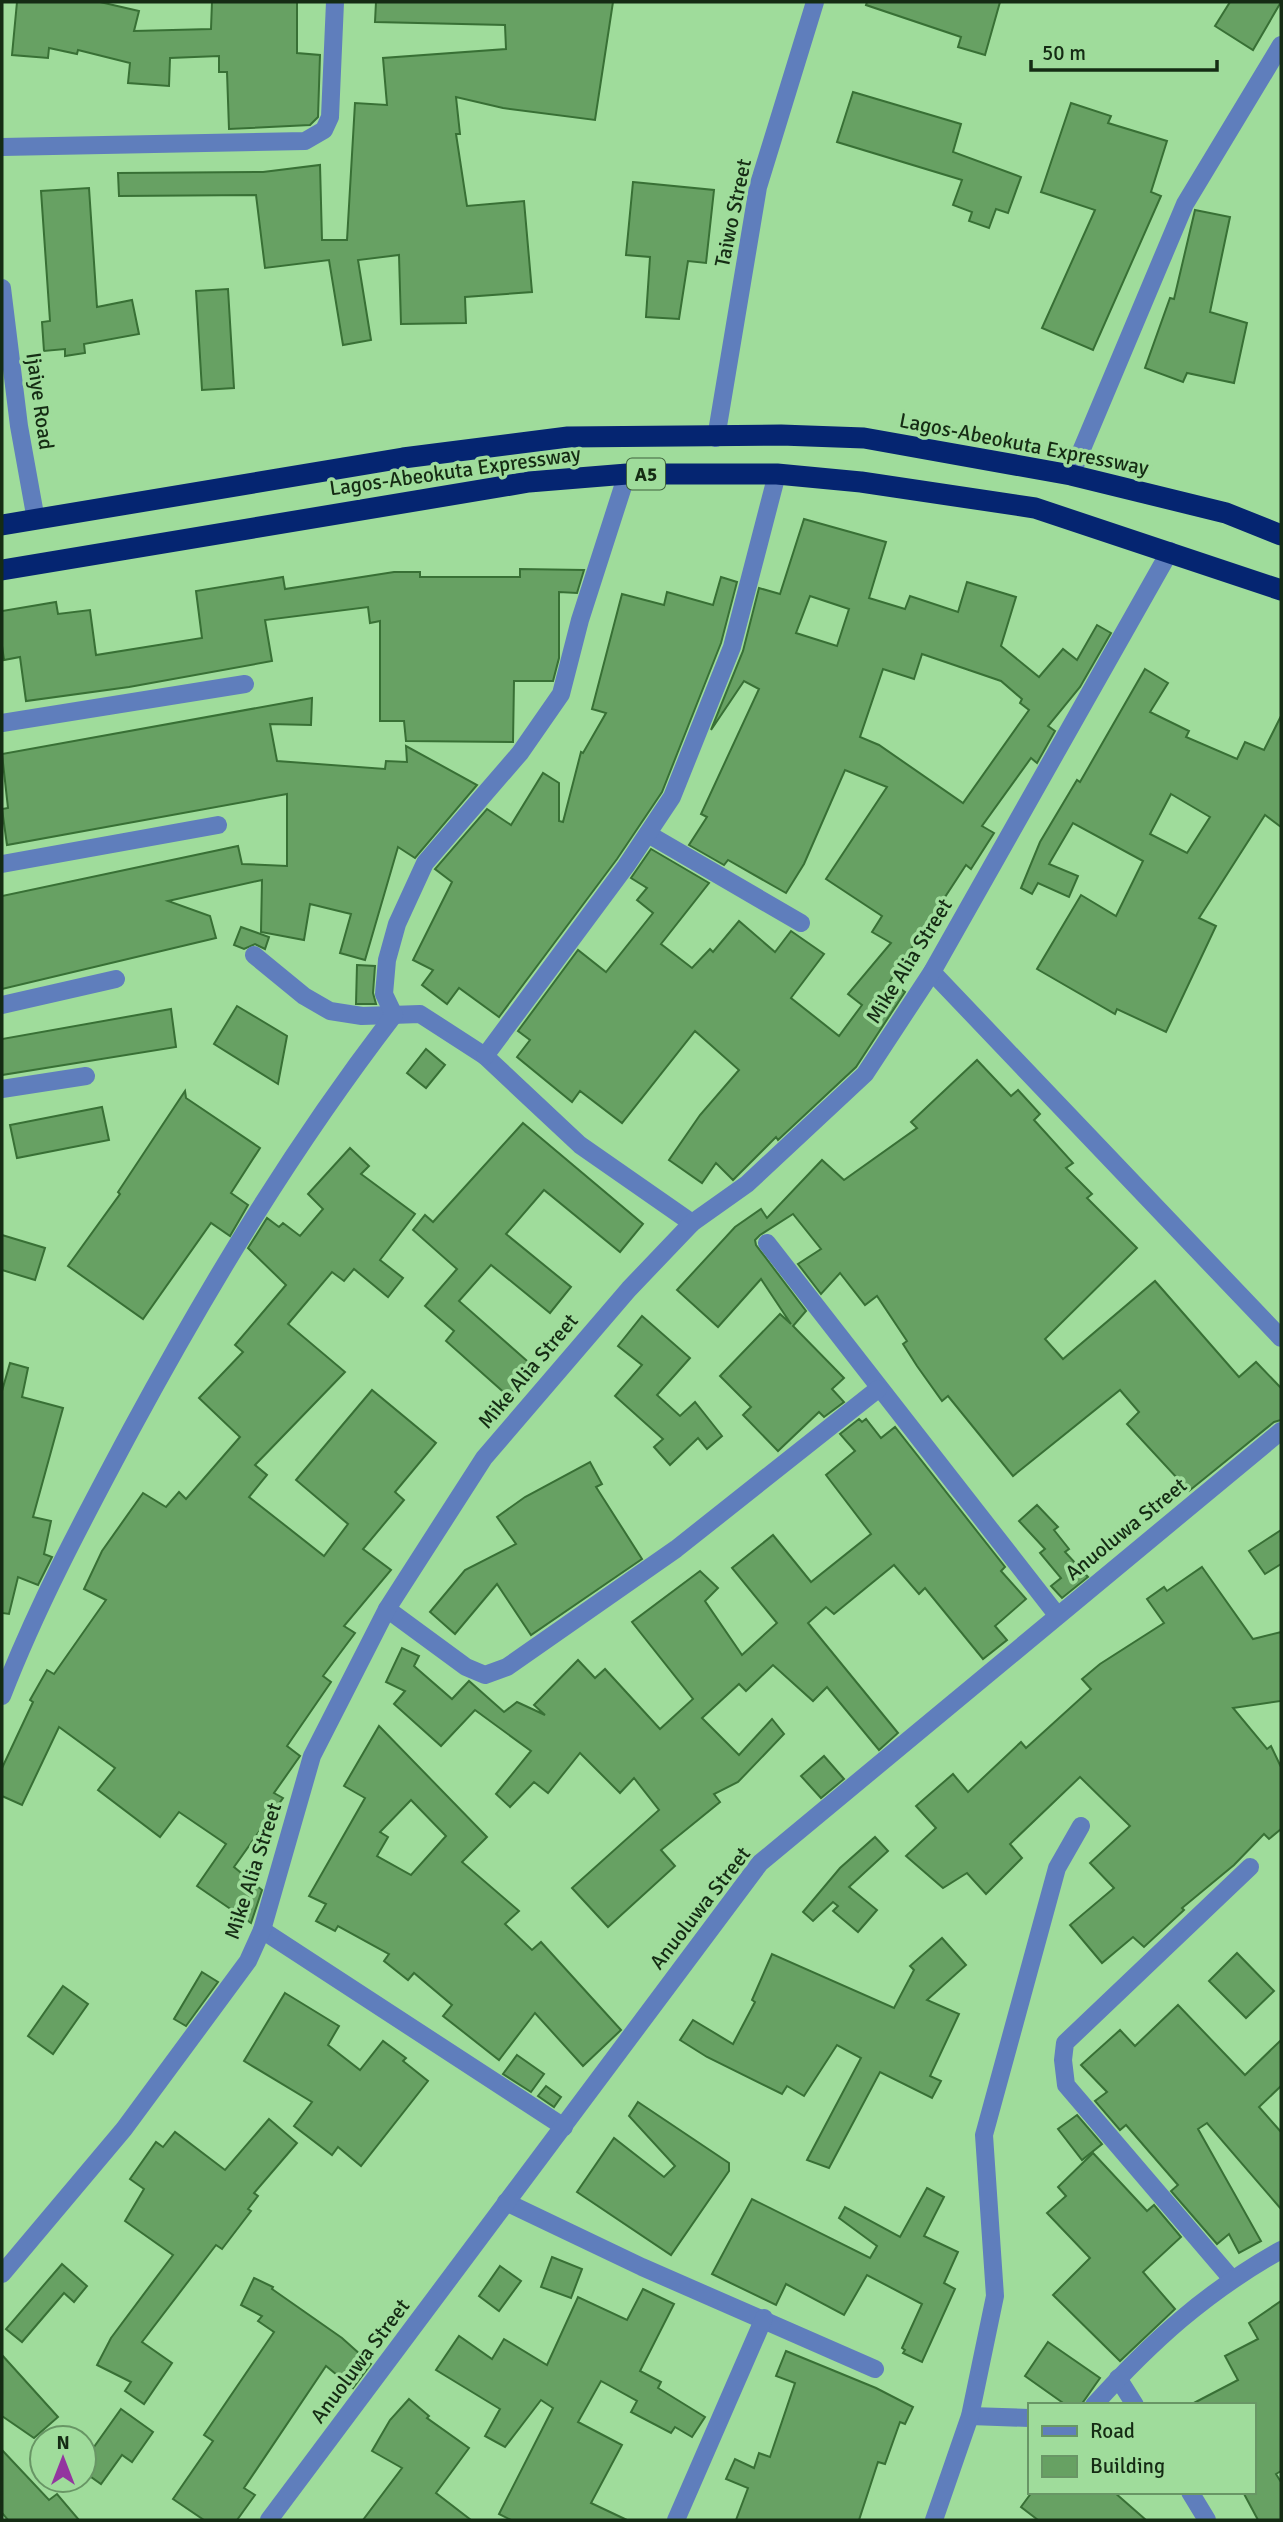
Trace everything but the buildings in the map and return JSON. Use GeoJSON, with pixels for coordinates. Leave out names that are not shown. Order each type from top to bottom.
{"type":"FeatureCollection","features":[{"type":"Feature","properties":{"kind":"highway","name":"Lagos-Abeokuta Expressway"},"geometry":{"type":"LineString","coordinates":[[2,525],[187,492],[477,448],[568,437],[716,438],[781,435],[864,438],[1071,475],[1226,513],[1281,536]]}},
{"type":"Feature","properties":{"kind":"highway","name":"Lagos-Abeokuta Expressway"},"geometry":{"type":"LineString","coordinates":[[2,570],[529,482],[627,474],[777,474],[860,482],[1035,508],[1281,590]]}},
{"type":"Feature","properties":{"kind":"street"},"geometry":{"type":"LineString","coordinates":[[2,147],[305,141],[324,130],[330,117],[335,2]]}},
{"type":"Feature","properties":{"kind":"street","name":"Taiwo Street"},"geometry":{"type":"LineString","coordinates":[[716,438],[758,187],[815,2]]}},
{"type":"Feature","properties":{"kind":"street"},"geometry":{"type":"LineString","coordinates":[[1071,475],[1185,204],[1281,45]]}},
{"type":"Feature","properties":{"kind":"street","name":"Ijaiye Road"},"geometry":{"type":"LineString","coordinates":[[2,288],[19,426],[36,520]]}},
{"type":"Feature","properties":{"kind":"street"},"geometry":{"type":"LineString","coordinates":[[394,1015],[384,994],[387,960],[397,924],[425,863],[520,753],[562,694],[580,620],[627,474]]}},
{"type":"Feature","properties":{"kind":"street"},"geometry":{"type":"LineString","coordinates":[[485,1056],[648,834],[672,797],[732,646],[777,474]]}},
{"type":"Feature","properties":{"kind":"street","name":"Mike Alia Street"},"geometry":{"type":"LineString","coordinates":[[2,2274],[124,2129],[248,1961],[262,1930],[312,1756],[387,1609],[484,1458],[629,1289],[692,1223],[747,1184],[865,1074],[932,972],[1170,551]]}},
{"type":"Feature","properties":{"kind":"street"},"geometry":{"type":"LineString","coordinates":[[2,723],[245,684]]}},
{"type":"Feature","properties":{"kind":"street"},"geometry":{"type":"LineString","coordinates":[[2,864],[218,825]]}},
{"type":"Feature","properties":{"kind":"street"},"geometry":{"type":"LineString","coordinates":[[648,834],[801,923]]}},
{"type":"Feature","properties":{"kind":"street"},"geometry":{"type":"LineString","coordinates":[[254,955],[304,996],[330,1012],[362,1016],[420,1014],[485,1056],[580,1145],[692,1223]]}},
{"type":"Feature","properties":{"kind":"street"},"geometry":{"type":"LineString","coordinates":[[932,972],[1281,1338]]}},
{"type":"Feature","properties":{"kind":"street"},"geometry":{"type":"LineString","coordinates":[[2,1005],[116,979]]}},
{"type":"Feature","properties":{"kind":"street"},"geometry":{"type":"LineString","coordinates":[[2,1696],[36,1611],[100,1487],[222,1267],[349,1073],[394,1015]]}},
{"type":"Feature","properties":{"kind":"street"},"geometry":{"type":"LineString","coordinates":[[2,1089],[86,1076]]}},
{"type":"Feature","properties":{"kind":"street"},"geometry":{"type":"LineString","coordinates":[[767,1243],[878,1389],[1057,1615]]}},
{"type":"Feature","properties":{"kind":"street"},"geometry":{"type":"LineString","coordinates":[[387,1609],[467,1667],[485,1675],[507,1667],[676,1549],[878,1389]]}},
{"type":"Feature","properties":{"kind":"street","name":"Anuoluwa Street"},"geometry":{"type":"LineString","coordinates":[[268,2520],[760,1863],[1281,1431]]}},
{"type":"Feature","properties":{"kind":"street"},"geometry":{"type":"LineString","coordinates":[[934,2520],[970,2416],[995,2296],[984,2135],[1057,1867],[1081,1826]]}},
{"type":"Feature","properties":{"kind":"street"},"geometry":{"type":"LineString","coordinates":[[1231,2278],[1066,2085],[1063,2060],[1065,2043],[1250,1867]]}},
{"type":"Feature","properties":{"kind":"street"},"geometry":{"type":"LineString","coordinates":[[262,1930],[564,2127]]}},
{"type":"Feature","properties":{"kind":"street"},"geometry":{"type":"LineString","coordinates":[[506,2202],[642,2267],[764,2318],[875,2369]]}},
{"type":"Feature","properties":{"kind":"street"},"geometry":{"type":"LineString","coordinates":[[1096,2403],[1165,2331],[1231,2278],[1281,2250]]}},
{"type":"Feature","properties":{"kind":"street"},"geometry":{"type":"LineString","coordinates":[[676,2520],[764,2318]]}},
{"type":"Feature","properties":{"kind":"street"},"geometry":{"type":"LineString","coordinates":[[1118,2378],[1134,2403]]}},
{"type":"Feature","properties":{"kind":"street"},"geometry":{"type":"LineString","coordinates":[[970,2416],[1028,2418]]}},
{"type":"Feature","properties":{"kind":"street"},"geometry":{"type":"LineString","coordinates":[[1191,2494],[1207,2520]]}}]}
